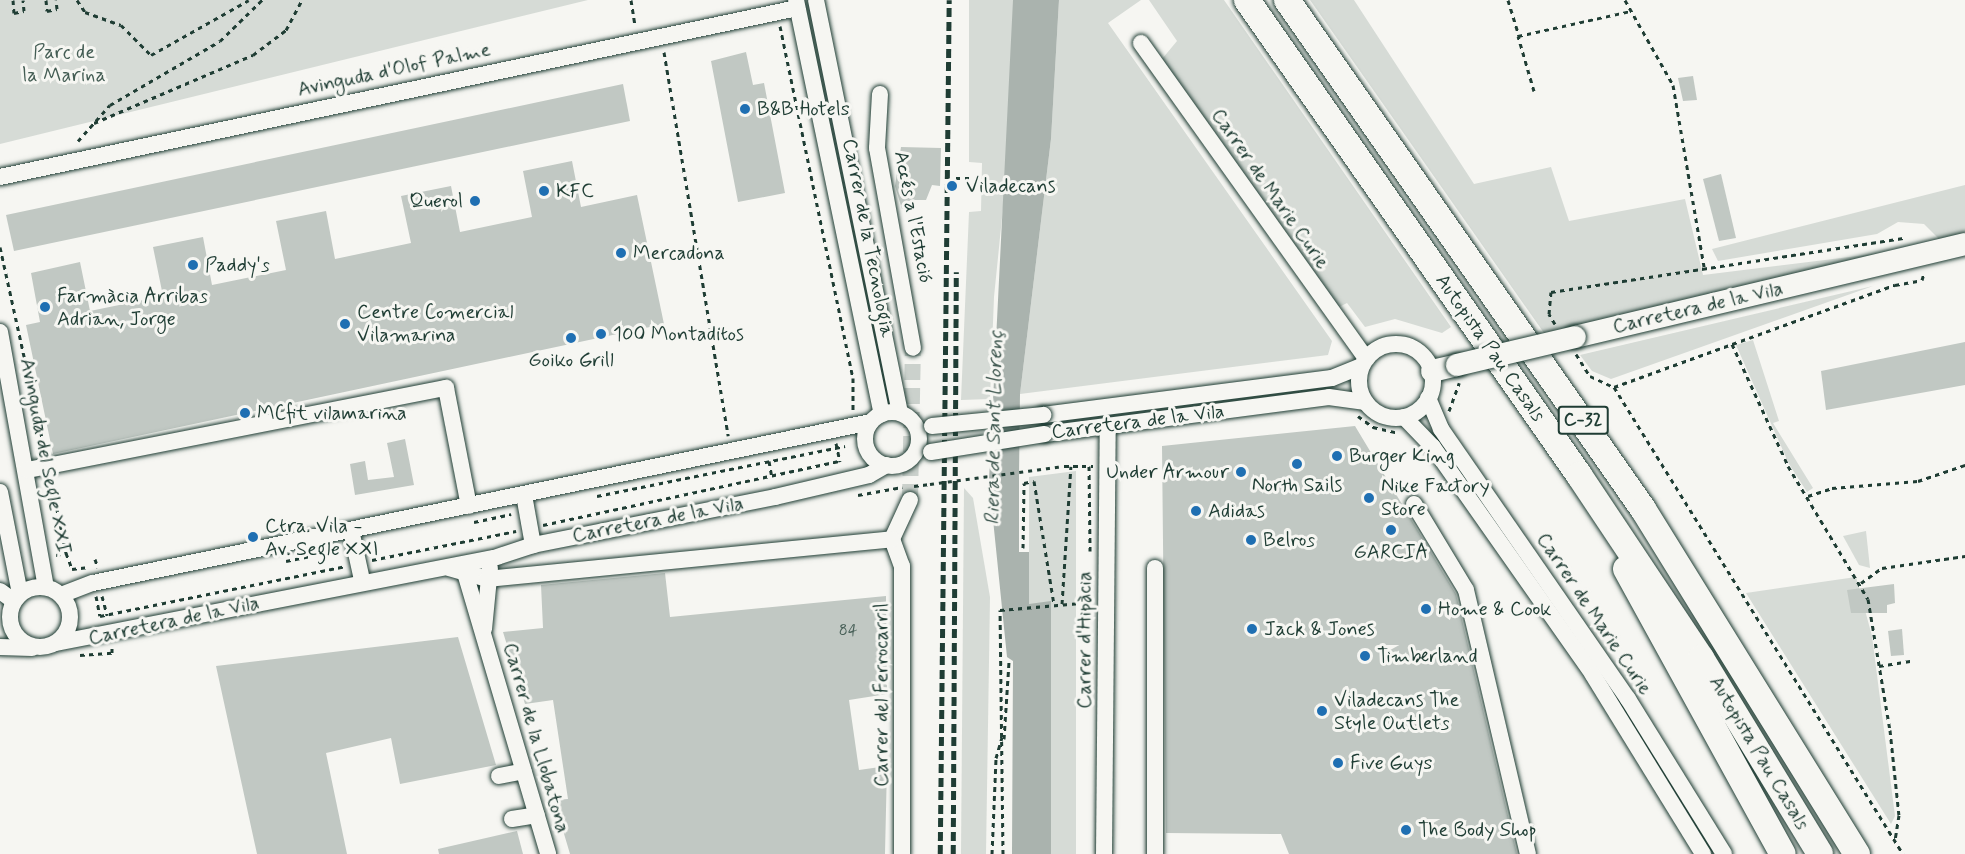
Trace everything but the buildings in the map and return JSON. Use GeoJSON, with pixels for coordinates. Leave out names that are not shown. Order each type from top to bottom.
{"type":"FeatureCollection","features":[{"type":"Feature","properties":{"kind":"highway","name":"Autopista Pau Casals"},"geometry":{"type":"LineString","coordinates":[[1247,0],[1579,475],[1701,658],[1821,854]]}},
{"type":"Feature","properties":{"kind":"highway","name":"Autopista Pau Casals"},"geometry":{"type":"LineString","coordinates":[[1287,0],[1643,509],[1857,854]]}},
{"type":"Feature","properties":{"kind":"highway"},"geometry":{"type":"LineString","coordinates":[[1579,475],[1651,620],[1783,854]]}},
{"type":"Feature","properties":{"kind":"main road","name":"Carretera de la Vila"},"geometry":{"type":"LineString","coordinates":[[1431,371],[1458,372],[1569,339],[1927,259],[1965,244]]}},
{"type":"Feature","properties":{"kind":"street","name":"Carrer de la Tecnologia"},"geometry":{"type":"LineString","coordinates":[[816,0],[900,413]]}},
{"type":"Feature","properties":{"kind":"street","name":"Carrer de la Tecnologia"},"geometry":{"type":"LineString","coordinates":[[796,4],[876,418]]}},
{"type":"Feature","properties":{"kind":"street","name":"Avinguda d'Olof Palme"},"geometry":{"type":"LineString","coordinates":[[0,177],[777,13],[796,4]]}},
{"type":"Feature","properties":{"kind":"street","name":"Carrer de Marie Curie"},"geometry":{"type":"LineString","coordinates":[[1141,43],[1364,362]]}},
{"type":"Feature","properties":{"kind":"street","name":"Accés a l'Estació"},"geometry":{"type":"LineString","coordinates":[[880,94],[877,148],[913,348]]}},
{"type":"Feature","properties":{"kind":"street","name":"Avinguda del Segle XXI"},"geometry":{"type":"LineString","coordinates":[[0,332],[53,591]]}},
{"type":"Feature","properties":{"kind":"street"},"geometry":{"type":"LineString","coordinates":[[1389,344],[1407,345],[1423,355],[1431,371],[1428,398],[1404,425],[1386,417],[1366,402],[1359,388],[1364,362],[1389,344]]}},
{"type":"Feature","properties":{"kind":"street","name":"Carretera de la Vila"},"geometry":{"type":"LineString","coordinates":[[924,426],[1043,415],[1332,378],[1364,362]]}},
{"type":"Feature","properties":{"kind":"street"},"geometry":{"type":"LineString","coordinates":[[27,470],[47,464],[446,388],[469,506]]}},
{"type":"Feature","properties":{"kind":"street","name":"Carretera de la Vila"},"geometry":{"type":"LineString","coordinates":[[911,458],[931,452],[1045,434],[1329,397],[1366,402]]}},
{"type":"Feature","properties":{"kind":"street","name":"Carrer de Marie Curie"},"geometry":{"type":"LineString","coordinates":[[1428,398],[1441,429],[1628,699],[1724,854]]}},
{"type":"Feature","properties":{"kind":"street"},"geometry":{"type":"LineString","coordinates":[[0,591],[17,597],[53,591],[524,495],[876,418],[900,413],[924,426],[919,445],[911,458],[886,465],[867,448],[876,418]]}},
{"type":"Feature","properties":{"kind":"street","name":"Carrer de Marie Curie"},"geometry":{"type":"LineString","coordinates":[[1404,425],[1433,447],[1593,675],[1702,854]]}},
{"type":"Feature","properties":{"kind":"street","name":"Carrer d'Hipàcia"},"geometry":{"type":"LineString","coordinates":[[1104,854],[1108,426]]}},
{"type":"Feature","properties":{"kind":"street","name":"Carretera de la Vila"},"geometry":{"type":"LineString","coordinates":[[56,643],[362,580],[494,558],[533,545],[775,497],[869,475],[886,465]]}},
{"type":"Feature","properties":{"kind":"street"},"geometry":{"type":"LineString","coordinates":[[0,492],[17,597],[9,617],[14,634],[36,648]]}},
{"type":"Feature","properties":{"kind":"street"},"geometry":{"type":"LineString","coordinates":[[524,495],[533,545]]}},
{"type":"Feature","properties":{"kind":"street"},"geometry":{"type":"LineString","coordinates":[[443,567],[487,579],[892,539],[910,500]]}},
{"type":"Feature","properties":{"kind":"street"},"geometry":{"type":"LineString","coordinates":[[1414,504],[1462,578],[1528,854]]}},
{"type":"Feature","properties":{"kind":"street"},"geometry":{"type":"LineString","coordinates":[[351,530],[362,580]]}},
{"type":"Feature","properties":{"kind":"street","name":"Carrer del Ferrocarril"},"geometry":{"type":"LineString","coordinates":[[892,539],[902,566],[902,854]]}},
{"type":"Feature","properties":{"kind":"street","name":"Carrer de la Llobatona"},"geometry":{"type":"LineString","coordinates":[[483,633],[487,579],[494,558]]}},
{"type":"Feature","properties":{"kind":"street"},"geometry":{"type":"LineString","coordinates":[[1155,568],[1155,854]]}},
{"type":"Feature","properties":{"kind":"street","name":"Carrer de la Llobatona"},"geometry":{"type":"LineString","coordinates":[[465,573],[548,854]]}},
{"type":"Feature","properties":{"kind":"street"},"geometry":{"type":"LineString","coordinates":[[0,647],[36,648],[56,643],[70,620],[53,591]]}},
{"type":"Feature","properties":{"kind":"street"},"geometry":{"type":"LineString","coordinates":[[499,776],[524,771]]}},
{"type":"Feature","properties":{"kind":"street"},"geometry":{"type":"LineString","coordinates":[[512,819],[537,815]]}},
{"type":"Feature","properties":{"kind":"path"},"geometry":{"type":"LineString","coordinates":[[13,0],[14,13],[24,11],[23,0]]}},
{"type":"Feature","properties":{"kind":"path"},"geometry":{"type":"LineString","coordinates":[[46,0],[46,11],[57,9],[56,0]]}},
{"type":"Feature","properties":{"kind":"path"},"geometry":{"type":"LineString","coordinates":[[77,0],[85,12],[121,25],[151,55],[249,0]]}},
{"type":"Feature","properties":{"kind":"path"},"geometry":{"type":"LineString","coordinates":[[78,141],[110,105],[220,41],[262,0]]}},
{"type":"Feature","properties":{"kind":"path"},"geometry":{"type":"LineString","coordinates":[[94,123],[253,55],[286,30],[302,0]]}},
{"type":"Feature","properties":{"kind":"path"},"geometry":{"type":"LineString","coordinates":[[631,0],[635,25]]}},
{"type":"Feature","properties":{"kind":"path"},"geometry":{"type":"LineString","coordinates":[[1508,0],[1534,91]]}},
{"type":"Feature","properties":{"kind":"path"},"geometry":{"type":"LineString","coordinates":[[1626,0],[1673,86],[1704,267]]}},
{"type":"Feature","properties":{"kind":"path"},"geometry":{"type":"LineString","coordinates":[[1520,42],[1518,36],[1631,11]]}},
{"type":"Feature","properties":{"kind":"path"},"geometry":{"type":"LineString","coordinates":[[777,13],[856,394],[855,406],[843,413]]}},
{"type":"Feature","properties":{"kind":"path"},"geometry":{"type":"LineString","coordinates":[[661,36],[730,450]]}},
{"type":"Feature","properties":{"kind":"path"},"geometry":{"type":"LineString","coordinates":[[956,178],[972,178]]}},
{"type":"Feature","properties":{"kind":"path"},"geometry":{"type":"LineString","coordinates":[[1614,387],[1732,344],[1922,280],[1927,259],[1911,237],[1704,267],[1551,292],[1549,314],[1569,339],[1590,376],[1614,387],[1903,854]]}},
{"type":"Feature","properties":{"kind":"path"},"geometry":{"type":"LineString","coordinates":[[0,247],[66,553],[72,569],[86,567]]}},
{"type":"Feature","properties":{"kind":"path"},"geometry":{"type":"LineString","coordinates":[[1732,344],[1808,496],[1861,583],[1879,666],[1899,815],[1895,841]]}},
{"type":"Feature","properties":{"kind":"path"},"geometry":{"type":"LineString","coordinates":[[1452,421],[1448,413],[1458,372]]}},
{"type":"Feature","properties":{"kind":"path"},"geometry":{"type":"LineString","coordinates":[[1351,412],[1373,427],[1404,425]]}},
{"type":"Feature","properties":{"kind":"path"},"geometry":{"type":"LineString","coordinates":[[95,589],[100,616],[107,615],[772,478],[840,461],[835,435]]}},
{"type":"Feature","properties":{"kind":"path","name":"Carretera de la Vila"},"geometry":{"type":"LineString","coordinates":[[588,498],[845,446]]}},
{"type":"Feature","properties":{"kind":"path"},"geometry":{"type":"LineString","coordinates":[[767,452],[774,489]]}},
{"type":"Feature","properties":{"kind":"path"},"geometry":{"type":"LineString","coordinates":[[1808,496],[1832,488],[1918,481],[1965,465]]}},
{"type":"Feature","properties":{"kind":"path"},"geometry":{"type":"LineString","coordinates":[[857,495],[1064,466]]}},
{"type":"Feature","properties":{"kind":"path"},"geometry":{"type":"LineString","coordinates":[[1062,604],[1071,466]]}},
{"type":"Feature","properties":{"kind":"path"},"geometry":{"type":"LineString","coordinates":[[1023,548],[1024,483],[1034,482],[1054,605]]}},
{"type":"Feature","properties":{"kind":"path"},"geometry":{"type":"LineString","coordinates":[[57,555],[66,553]]}},
{"type":"Feature","properties":{"kind":"path"},"geometry":{"type":"LineString","coordinates":[[1861,583],[1882,568],[1965,556]]}},
{"type":"Feature","properties":{"kind":"path"},"geometry":{"type":"LineString","coordinates":[[95,559],[98,570]]}},
{"type":"Feature","properties":{"kind":"path","name":"Carretera de la Vila"},"geometry":{"type":"LineString","coordinates":[[102,596],[107,615]]}},
{"type":"Feature","properties":{"kind":"path"},"geometry":{"type":"LineString","coordinates":[[1004,740],[1000,610],[1081,603]]}},
{"type":"Feature","properties":{"kind":"path"},"geometry":{"type":"LineString","coordinates":[[1879,666],[1912,661]]}},
{"type":"Feature","properties":{"kind":"path"},"geometry":{"type":"LineString","coordinates":[[1003,854],[1004,740],[1009,662]]}},
{"type":"Feature","properties":{"kind":"path"},"geometry":{"type":"LineString","coordinates":[[992,854],[996,758],[1003,734]]}},
{"type":"Feature","properties":{"kind":"green space","name":"Parc de la Marina"},"geometry":{"type":"Polygon","coordinates":[[[0,0],[588,0],[0,144],[0,0]]]}},
{"type":"Feature","properties":{"kind":"green space"},"geometry":{"type":"Polygon","coordinates":[[[969,0],[1024,0],[994,297],[990,399],[961,400],[969,212],[981,211],[982,163],[969,162],[969,0]]]}},
{"type":"Feature","properties":{"kind":"green space"},"geometry":{"type":"Polygon","coordinates":[[[1059,0],[1141,0],[1108,23],[1332,341],[1328,355],[1020,394],[1051,139],[1059,0]]]}},
{"type":"Feature","properties":{"kind":"green space"},"geometry":{"type":"Polygon","coordinates":[[[1149,0],[1224,0],[1451,327],[1442,333],[1395,319],[1365,327],[1347,303],[1339,307],[1162,59],[1177,41],[1149,0]]]}},
{"type":"Feature","properties":{"kind":"green space"},"geometry":{"type":"Polygon","coordinates":[[[1310,0],[1354,0],[1474,184],[1551,167],[1569,221],[1685,199],[1703,275],[1890,252],[1544,333],[1310,0]]]}},
{"type":"Feature","properties":{"kind":"green space"},"geometry":{"type":"Polygon","coordinates":[[[1965,185],[1965,236],[1942,242],[1924,224],[1898,222],[1877,234],[1718,261],[1712,249],[1965,185]]]}},
{"type":"Feature","properties":{"kind":"green space"},"geometry":{"type":"Polygon","coordinates":[[[1873,286],[1611,379],[1592,371],[1580,355],[1873,286]]]}},
{"type":"Feature","properties":{"kind":"green space"},"geometry":{"type":"Polygon","coordinates":[[[1753,340],[1779,421],[1773,423],[1813,488],[1807,492],[1789,464],[1736,345],[1753,340]]]}},
{"type":"Feature","properties":{"kind":"green space"},"geometry":{"type":"Polygon","coordinates":[[[1076,471],[1076,854],[1051,854],[1051,609],[1029,612],[1029,477],[1076,471]]]}},
{"type":"Feature","properties":{"kind":"green space"},"geometry":{"type":"Polygon","coordinates":[[[964,488],[973,498],[990,597],[986,854],[961,854],[964,488]]]}},
{"type":"Feature","properties":{"kind":"green space"},"geometry":{"type":"Polygon","coordinates":[[[1866,531],[1870,568],[1859,565],[1843,536],[1866,531]]]}},
{"type":"Feature","properties":{"kind":"green space"},"geometry":{"type":"Polygon","coordinates":[[[1856,577],[1872,636],[1895,816],[1891,824],[1746,593],[1856,577]]]}},
{"type":"Feature","properties":{"kind":"water","name":"Riera de Sant Llorenç"},"geometry":{"type":"Polygon","coordinates":[[[1013,0],[1059,0],[1051,139],[1020,394],[1019,477],[1019,552],[1029,552],[1029,604],[1051,601],[1051,854],[1012,854],[1013,661],[1007,657],[989,480],[1013,0]]]}},
{"type":"Feature","properties":{"kind":"tunnel"},"geometry":{"type":"LineString","coordinates":[[910,500],[913,348]]}},
{"type":"Feature","properties":{"kind":"railway"},"geometry":{"type":"LineString","coordinates":[[940,854],[949,0]]}},
{"type":"Feature","properties":{"kind":"railway"},"geometry":{"type":"LineString","coordinates":[[953,854],[956,272]]}},
{"type":"Feature","properties":{"kind":"place","name":"B&B Hotels"},"geometry":{"type":"Point","coordinates":[745,109]}},
{"type":"Feature","properties":{"kind":"place","name":"Viladecans"},"geometry":{"type":"Point","coordinates":[952,186]}},
{"type":"Feature","properties":{"kind":"place","name":"KFC"},"geometry":{"type":"Point","coordinates":[544,191]}},
{"type":"Feature","properties":{"kind":"place","name":"Querol"},"geometry":{"type":"Point","coordinates":[475,201]}},
{"type":"Feature","properties":{"kind":"place","name":"Mercadona"},"geometry":{"type":"Point","coordinates":[621,253]}},
{"type":"Feature","properties":{"kind":"place","name":"Paddy's"},"geometry":{"type":"Point","coordinates":[193,265]}},
{"type":"Feature","properties":{"kind":"place","name":"Farmàcia Arribas Adrian, Jorge"},"geometry":{"type":"Point","coordinates":[45,307]}},
{"type":"Feature","properties":{"kind":"place","name":"Centre Comercial Vilamarina"},"geometry":{"type":"Point","coordinates":[345,324]}},
{"type":"Feature","properties":{"kind":"place","name":"100 Montaditos"},"geometry":{"type":"Point","coordinates":[601,334]}},
{"type":"Feature","properties":{"kind":"place","name":"Goiko Grill"},"geometry":{"type":"Point","coordinates":[571,338]}},
{"type":"Feature","properties":{"kind":"place","name":"MCfit vilamarina"},"geometry":{"type":"Point","coordinates":[245,413]}},
{"type":"Feature","properties":{"kind":"place","name":"Burger King"},"geometry":{"type":"Point","coordinates":[1337,456]}},
{"type":"Feature","properties":{"kind":"place","name":"North Sails"},"geometry":{"type":"Point","coordinates":[1297,464]}},
{"type":"Feature","properties":{"kind":"place","name":"Under Armour"},"geometry":{"type":"Point","coordinates":[1241,472]}},
{"type":"Feature","properties":{"kind":"place","name":"Nike Factory Store"},"geometry":{"type":"Point","coordinates":[1369,498]}},
{"type":"Feature","properties":{"kind":"place","name":"Adidas"},"geometry":{"type":"Point","coordinates":[1196,511]}},
{"type":"Feature","properties":{"kind":"place","name":"GARCIA"},"geometry":{"type":"Point","coordinates":[1391,530]}},
{"type":"Feature","properties":{"kind":"place","name":"Ctra. Vila - Av. Segle XXI"},"geometry":{"type":"Point","coordinates":[253,537]}},
{"type":"Feature","properties":{"kind":"place","name":"Belros"},"geometry":{"type":"Point","coordinates":[1251,540]}},
{"type":"Feature","properties":{"kind":"place","name":"Home & Cook"},"geometry":{"type":"Point","coordinates":[1426,609]}},
{"type":"Feature","properties":{"kind":"place","name":"Jack & Jones"},"geometry":{"type":"Point","coordinates":[1252,629]}},
{"type":"Feature","properties":{"kind":"place","name":"Timberland"},"geometry":{"type":"Point","coordinates":[1365,656]}},
{"type":"Feature","properties":{"kind":"place","name":"Viladecans The Style Outlets"},"geometry":{"type":"Point","coordinates":[1322,711]}},
{"type":"Feature","properties":{"kind":"place","name":"Five Guys"},"geometry":{"type":"Point","coordinates":[1338,763]}},
{"type":"Feature","properties":{"kind":"place","name":"The Body Shop"},"geometry":{"type":"Point","coordinates":[1406,830]}}]}
